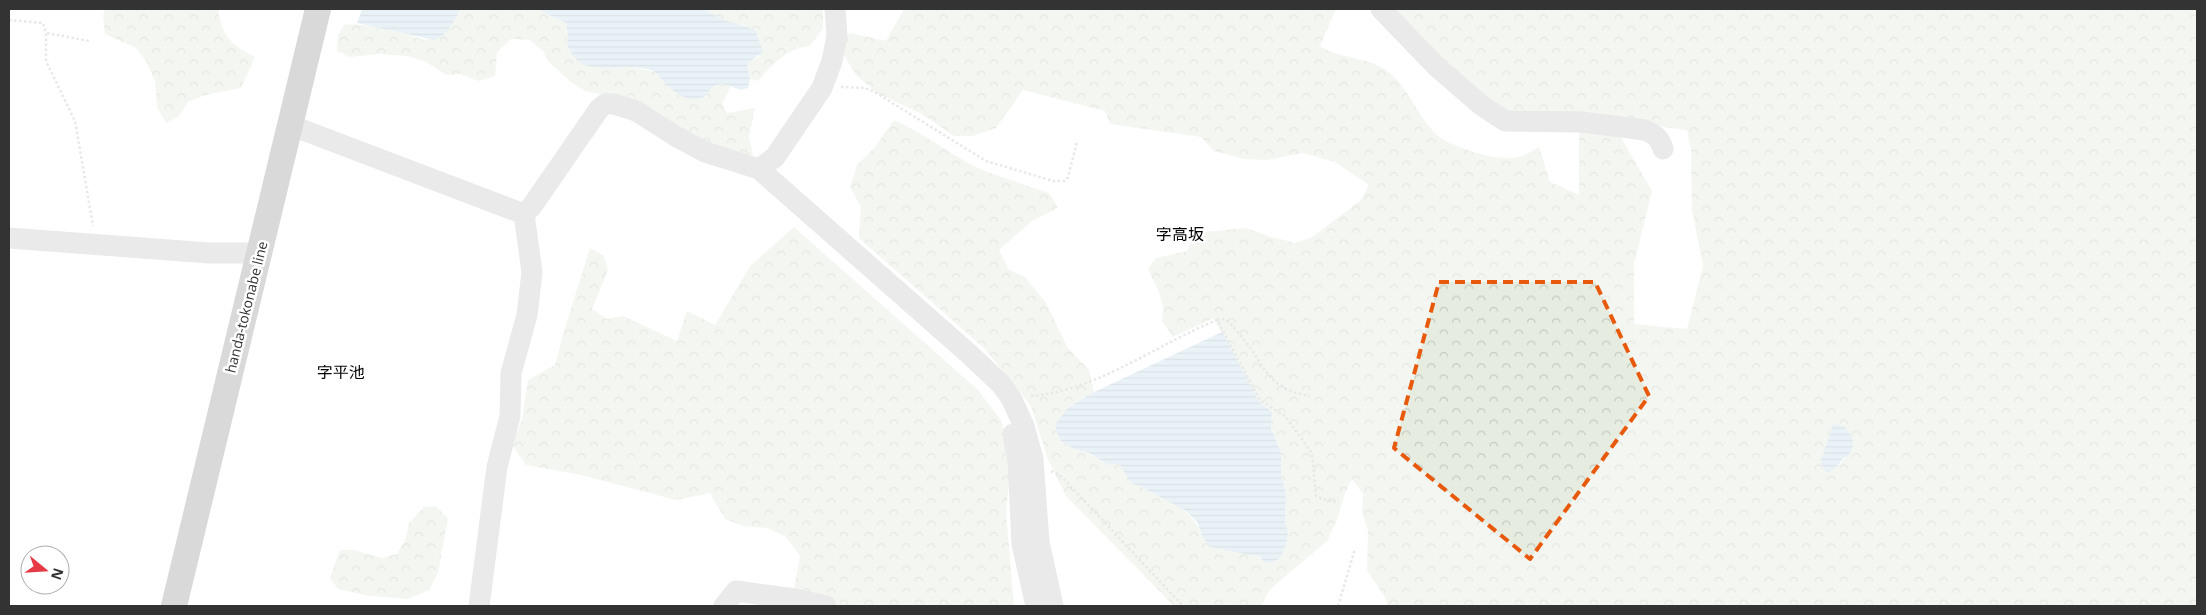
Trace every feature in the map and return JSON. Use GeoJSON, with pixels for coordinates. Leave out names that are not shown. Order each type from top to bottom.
{"type":"FeatureCollection","features":[{"type":"Feature","properties":{"kind":"main road","name":"handa-tokonabe line"},"geometry":{"type":"LineString","coordinates":[[174,606],[318,9]]}},
{"type":"Feature","properties":{"kind":"street"},"geometry":{"type":"LineString","coordinates":[[760,169],[775,157],[822,88],[832,60],[837,36],[835,9]]}},
{"type":"Feature","properties":{"kind":"street"},"geometry":{"type":"LineString","coordinates":[[1381,9],[1437,67],[1481,105],[1505,121],[1581,122],[1646,130],[1660,140],[1664,149]]}},
{"type":"Feature","properties":{"kind":"street"},"geometry":{"type":"LineString","coordinates":[[524,214],[532,206],[598,109],[605,104],[614,104],[636,111],[705,152],[760,169],[1001,384],[1012,401],[1029,443],[1034,469],[1027,498]]}},
{"type":"Feature","properties":{"kind":"street"},"geometry":{"type":"LineString","coordinates":[[290,125],[524,214]]}},
{"type":"Feature","properties":{"kind":"street"},"geometry":{"type":"LineString","coordinates":[[479,606],[497,467],[510,416],[511,373],[528,315],[532,272],[524,214]]}},
{"type":"Feature","properties":{"kind":"street"},"geometry":{"type":"LineString","coordinates":[[9,238],[209,253],[258,253]]}},
{"type":"Feature","properties":{"kind":"street"},"geometry":{"type":"LineString","coordinates":[[983,368],[990,387],[1012,430],[1016,445],[1027,498],[1036,606]]}},
{"type":"Feature","properties":{"kind":"street"},"geometry":{"type":"LineString","coordinates":[[1033,557],[1053,606]]}},
{"type":"Feature","properties":{"kind":"street"},"geometry":{"type":"LineString","coordinates":[[724,606],[736,591],[826,606]]}},
{"type":"Feature","properties":{"kind":"path"},"geometry":{"type":"LineString","coordinates":[[9,20],[43,23],[46,33],[46,61],[75,121],[95,244]]}},
{"type":"Feature","properties":{"kind":"path"},"geometry":{"type":"LineString","coordinates":[[46,33],[90,41]]}},
{"type":"Feature","properties":{"kind":"path"},"geometry":{"type":"LineString","coordinates":[[822,88],[852,87],[873,92],[986,161],[1053,181],[1065,181],[1068,177],[1077,142]]}},
{"type":"Feature","properties":{"kind":"path"},"geometry":{"type":"LineString","coordinates":[[1012,401],[1019,398],[1043,396],[1084,384],[1217,320],[1224,319],[1245,341],[1260,366],[1277,384],[1288,390],[1310,396]]}},
{"type":"Feature","properties":{"kind":"path"},"geometry":{"type":"LineString","coordinates":[[1217,320],[1260,400],[1284,416],[1312,453],[1316,496],[1328,501],[1339,501]]}},
{"type":"Feature","properties":{"kind":"path"},"geometry":{"type":"LineString","coordinates":[[1034,469],[1050,470],[1060,475],[1183,606]]}},
{"type":"Feature","properties":{"kind":"path"},"geometry":{"type":"LineString","coordinates":[[1338,606],[1355,549]]}},
{"type":"Feature","properties":{"kind":"highlighted area"},"geometry":{"type":"Polygon","coordinates":[[[1439,282],[1595,282],[1649,396],[1530,559],[1394,448],[1439,282]]]}},
{"type":"Feature","properties":{"kind":"green space"},"geometry":{"type":"Polygon","coordinates":[[[105,9],[218,9],[225,34],[234,44],[255,57],[241,88],[205,95],[188,102],[179,116],[166,123],[157,107],[155,81],[146,61],[136,48],[105,34],[103,16],[105,9]]]}},
{"type":"Feature","properties":{"kind":"green space"},"geometry":{"type":"Polygon","coordinates":[[[461,9],[537,9],[566,23],[567,45],[593,67],[629,66],[655,72],[667,86],[701,99],[718,85],[731,86],[722,104],[727,113],[755,108],[749,137],[753,155],[735,155],[616,98],[585,91],[572,83],[547,60],[544,52],[530,40],[511,39],[497,52],[495,76],[479,81],[461,74],[446,75],[425,61],[407,56],[378,54],[350,57],[337,51],[338,35],[344,25],[362,25],[396,31],[424,40],[452,25],[461,9]]]}},
{"type":"Feature","properties":{"kind":"green space"},"geometry":{"type":"Polygon","coordinates":[[[706,9],[823,9],[823,28],[810,46],[788,53],[758,81],[750,79],[747,64],[760,56],[746,26],[721,21],[706,9]]]}},
{"type":"Feature","properties":{"kind":"green space"},"geometry":{"type":"Polygon","coordinates":[[[904,9],[1336,9],[1320,46],[1335,53],[1368,62],[1384,69],[1406,91],[1423,118],[1436,134],[1453,144],[1478,153],[1502,158],[1522,156],[1539,147],[1550,182],[1579,195],[1579,130],[1619,134],[1652,191],[1634,264],[1634,324],[1687,329],[1703,266],[1692,209],[1691,149],[1687,130],[1588,117],[1505,117],[1387,9],[2197,9],[2197,606],[1387,606],[1386,599],[1367,570],[1368,531],[1362,512],[1363,494],[1352,479],[1327,541],[1269,590],[1262,606],[1174,606],[1066,496],[1047,457],[1031,406],[985,349],[859,238],[861,207],[850,187],[857,165],[875,147],[894,120],[983,170],[1049,193],[1058,208],[1032,221],[999,250],[1008,269],[1025,277],[1046,303],[1068,348],[1089,370],[1094,392],[1069,407],[1074,449],[1088,453],[1108,465],[1119,464],[1132,484],[1140,486],[1185,511],[1197,526],[1203,538],[1260,558],[1263,561],[1288,532],[1285,522],[1286,494],[1281,474],[1281,453],[1271,428],[1272,412],[1259,403],[1214,318],[1173,337],[1162,321],[1163,306],[1159,292],[1148,269],[1156,258],[1187,251],[1195,233],[1246,228],[1296,243],[1314,236],[1361,200],[1369,185],[1335,162],[1303,153],[1267,160],[1244,159],[1214,151],[1201,137],[1110,124],[1105,111],[1023,90],[996,128],[973,136],[954,136],[922,114],[877,93],[856,75],[841,50],[843,40],[850,33],[886,41],[904,9]],[[1832,427],[1820,463],[1827,472],[1831,471],[1842,462],[1852,446],[1832,427]]]}},
{"type":"Feature","properties":{"kind":"green space"},"geometry":{"type":"Polygon","coordinates":[[[794,227],[978,390],[1001,420],[1011,461],[1006,513],[1014,606],[791,606],[800,556],[786,537],[767,528],[743,526],[725,519],[710,493],[676,500],[581,475],[526,465],[512,445],[522,420],[528,380],[555,365],[590,248],[604,256],[608,270],[592,309],[607,319],[623,316],[677,341],[687,311],[715,325],[750,266],[794,227]]]}},
{"type":"Feature","properties":{"kind":"green space"},"geometry":{"type":"Polygon","coordinates":[[[435,506],[448,518],[438,573],[429,590],[408,599],[369,596],[338,589],[330,578],[340,550],[354,550],[382,558],[397,554],[405,541],[409,523],[424,507],[435,506]]]}},
{"type":"Feature","properties":{"kind":"water"},"geometry":{"type":"Polygon","coordinates":[[[362,9],[461,9],[447,31],[434,40],[357,23],[362,9]]]}},
{"type":"Feature","properties":{"kind":"water"},"geometry":{"type":"Polygon","coordinates":[[[537,9],[706,9],[724,20],[756,31],[763,52],[747,64],[750,79],[748,88],[740,90],[729,86],[715,86],[705,96],[690,99],[672,90],[653,71],[635,67],[594,67],[578,61],[567,45],[566,23],[537,9]]]}},
{"type":"Feature","properties":{"kind":"water"},"geometry":{"type":"Polygon","coordinates":[[[1222,332],[1259,402],[1272,412],[1271,428],[1281,453],[1281,474],[1286,494],[1285,522],[1288,532],[1286,545],[1280,558],[1271,563],[1263,561],[1260,557],[1211,547],[1203,538],[1197,522],[1186,511],[1140,486],[1132,484],[1119,464],[1108,465],[1089,453],[1074,449],[1061,441],[1056,430],[1056,423],[1069,407],[1094,392],[1222,332]]]}},
{"type":"Feature","properties":{"kind":"water"},"geometry":{"type":"Polygon","coordinates":[[[1835,424],[1849,431],[1853,440],[1853,446],[1848,456],[1834,469],[1827,472],[1820,463],[1832,427],[1835,424]]]}},
{"type":"Feature","properties":{"kind":"district","name":"字高坂"},"geometry":{"type":"Point","coordinates":[1180,234]}},
{"type":"Feature","properties":{"kind":"district","name":"字平池"},"geometry":{"type":"Point","coordinates":[341,372]}}]}
